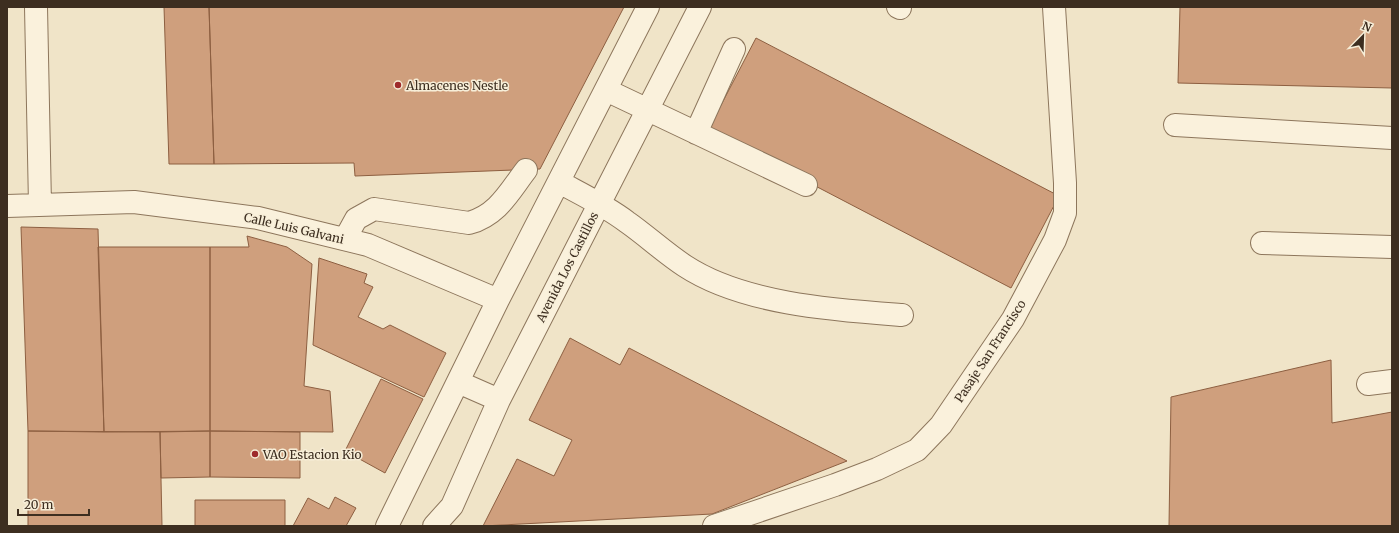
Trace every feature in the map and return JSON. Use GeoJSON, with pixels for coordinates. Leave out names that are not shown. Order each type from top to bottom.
{"type":"FeatureCollection","features":[{"type":"Feature","properties":{"kind":"street"},"geometry":{"type":"LineString","coordinates":[[36,7],[40,205]]}},
{"type":"Feature","properties":{"kind":"street"},"geometry":{"type":"LineString","coordinates":[[387,526],[498,300],[648,7]]}},
{"type":"Feature","properties":{"kind":"street","name":"Avenida Los Castillos"},"geometry":{"type":"LineString","coordinates":[[434,526],[452,506],[498,400],[700,7]]}},
{"type":"Feature","properties":{"kind":"street","name":"Pasaje San Francisco"},"geometry":{"type":"LineString","coordinates":[[714,526],[835,485],[877,469],[917,450],[941,425],[1013,319],[1055,240],[1065,213],[1065,183],[1054,7]]}},
{"type":"Feature","properties":{"kind":"street"},"geometry":{"type":"LineString","coordinates":[[696,133],[734,49]]}},
{"type":"Feature","properties":{"kind":"street"},"geometry":{"type":"LineString","coordinates":[[606,90],[806,185]]}},
{"type":"Feature","properties":{"kind":"street"},"geometry":{"type":"LineString","coordinates":[[1175,124],[1392,138]]}},
{"type":"Feature","properties":{"kind":"street"},"geometry":{"type":"LineString","coordinates":[[345,239],[356,219],[365,212],[374,209],[469,223],[483,219],[495,210],[526,170]]}},
{"type":"Feature","properties":{"kind":"street"},"geometry":{"type":"LineString","coordinates":[[559,182],[599,203],[626,221],[685,266],[734,290],[786,302],[850,312],[902,315]]}},
{"type":"Feature","properties":{"kind":"street","name":"Calle Luis Galvani"},"geometry":{"type":"LineString","coordinates":[[7,206],[134,202],[258,218],[368,245],[498,300]]}},
{"type":"Feature","properties":{"kind":"street"},"geometry":{"type":"LineString","coordinates":[[1262,243],[1392,247]]}},
{"type":"Feature","properties":{"kind":"street"},"geometry":{"type":"LineString","coordinates":[[1368,384],[1392,381]]}},
{"type":"Feature","properties":{"kind":"street"},"geometry":{"type":"LineString","coordinates":[[458,382],[498,400]]}},
{"type":"Feature","properties":{"kind":"building"},"geometry":{"type":"Polygon","coordinates":[[[164,7],[209,7],[214,164],[169,164],[164,7]]]}},
{"type":"Feature","properties":{"kind":"building","name":"Almacenes Nestle"},"geometry":{"type":"Polygon","coordinates":[[[209,7],[624,7],[540,169],[355,176],[354,163],[214,164],[209,7]]]}},
{"type":"Feature","properties":{"kind":"building"},"geometry":{"type":"Polygon","coordinates":[[[1180,7],[1392,7],[1392,88],[1178,83],[1180,7]]]}},
{"type":"Feature","properties":{"kind":"building"},"geometry":{"type":"Polygon","coordinates":[[[756,38],[1059,196],[1011,288],[708,130],[756,38]]]}},
{"type":"Feature","properties":{"kind":"building"},"geometry":{"type":"Polygon","coordinates":[[[21,227],[98,229],[104,432],[28,431],[21,227]]]}},
{"type":"Feature","properties":{"kind":"building"},"geometry":{"type":"Polygon","coordinates":[[[247,236],[287,247],[312,264],[304,386],[330,391],[333,432],[210,431],[210,247],[249,247],[247,236]]]}},
{"type":"Feature","properties":{"kind":"building"},"geometry":{"type":"Polygon","coordinates":[[[98,247],[210,247],[210,431],[104,432],[98,247]]]}},
{"type":"Feature","properties":{"kind":"building"},"geometry":{"type":"Polygon","coordinates":[[[319,258],[367,274],[364,283],[373,287],[358,317],[383,329],[390,325],[446,353],[424,397],[313,345],[319,258]]]}},
{"type":"Feature","properties":{"kind":"building"},"geometry":{"type":"Polygon","coordinates":[[[570,338],[620,365],[629,348],[847,461],[712,514],[483,526],[517,459],[554,476],[572,440],[529,420],[570,338]]]}},
{"type":"Feature","properties":{"kind":"building"},"geometry":{"type":"Polygon","coordinates":[[[1331,360],[1332,423],[1392,412],[1392,526],[1169,526],[1171,397],[1331,360]]]}},
{"type":"Feature","properties":{"kind":"building"},"geometry":{"type":"Polygon","coordinates":[[[381,379],[423,399],[385,473],[345,451],[381,379]]]}},
{"type":"Feature","properties":{"kind":"building"},"geometry":{"type":"Polygon","coordinates":[[[28,431],[160,432],[162,526],[28,526],[28,431]]]}},
{"type":"Feature","properties":{"kind":"building","name":"VAO Estacion Kio"},"geometry":{"type":"Polygon","coordinates":[[[210,431],[300,432],[300,478],[210,477],[210,431]]]}},
{"type":"Feature","properties":{"kind":"building"},"geometry":{"type":"Polygon","coordinates":[[[210,431],[210,477],[161,478],[160,432],[210,431]]]}},
{"type":"Feature","properties":{"kind":"building"},"geometry":{"type":"Polygon","coordinates":[[[335,497],[356,508],[346,526],[293,526],[308,498],[329,509],[335,497]]]}},
{"type":"Feature","properties":{"kind":"building"},"geometry":{"type":"Polygon","coordinates":[[[195,500],[285,500],[285,526],[195,526],[195,500]]]}},
{"type":"Feature","properties":{"kind":"place","name":"Almacenes Nestle"},"geometry":{"type":"Point","coordinates":[398,85]}},
{"type":"Feature","properties":{"kind":"place","name":"VAO Estacion Kio"},"geometry":{"type":"Point","coordinates":[255,454]}}]}
